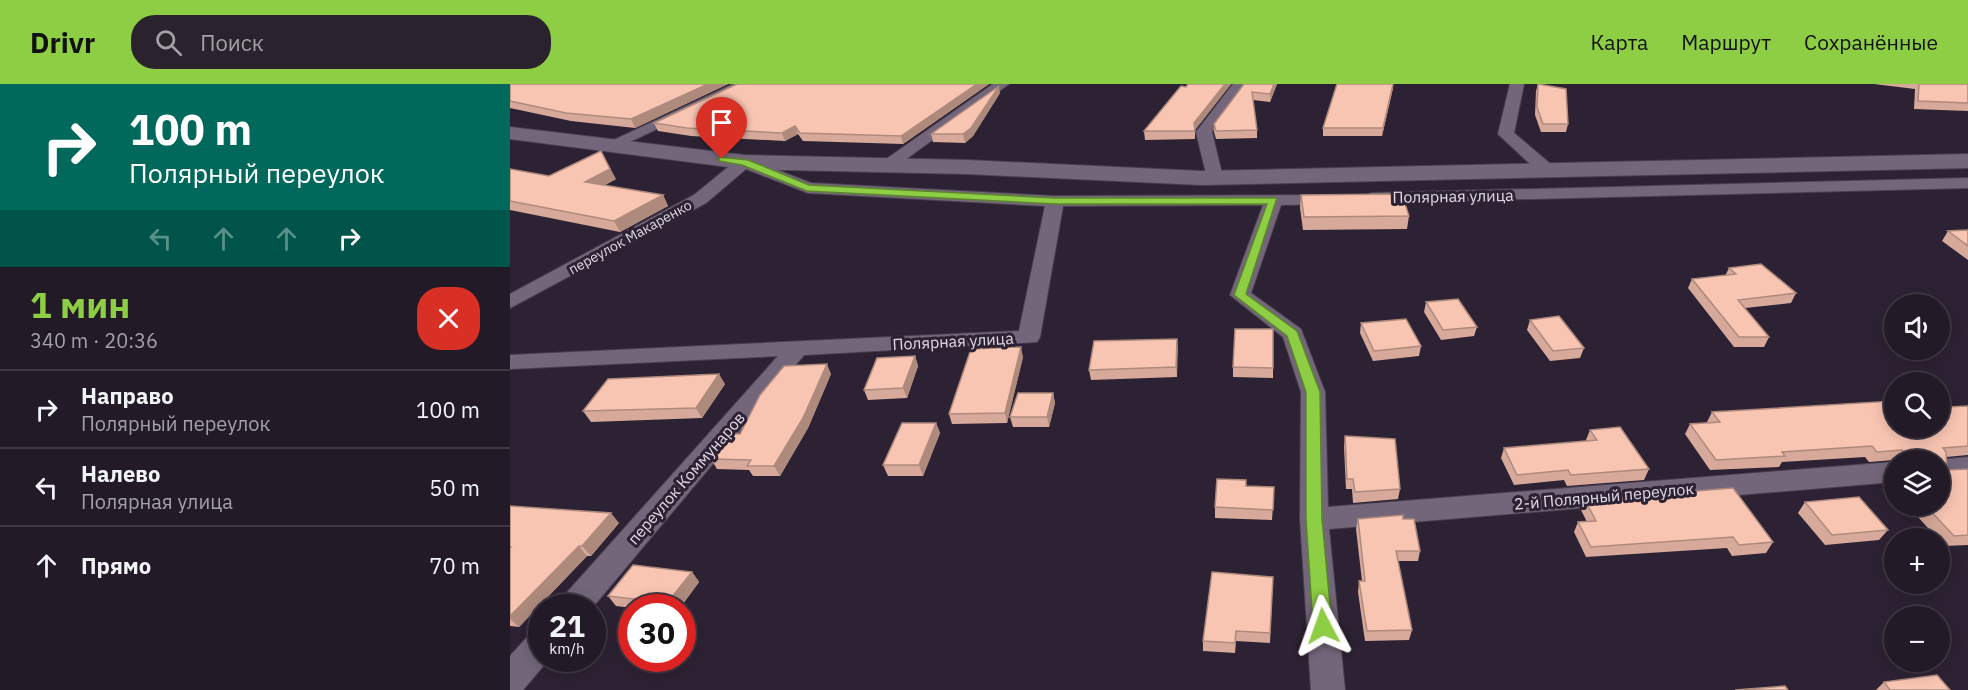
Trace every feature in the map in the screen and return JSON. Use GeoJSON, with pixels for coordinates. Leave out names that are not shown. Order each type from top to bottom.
{"type":"FeatureCollection","features":[{"type":"Feature","properties":{"kind":"street"},"geometry":{"type":"LineString","coordinates":[[609,146],[744,84]]}},
{"type":"Feature","properties":{"kind":"street"},"geometry":{"type":"LineString","coordinates":[[888,165],[1002,84]]}},
{"type":"Feature","properties":{"kind":"street"},"geometry":{"type":"LineString","coordinates":[[1215,178],[1204,132],[1240,84]]}},
{"type":"Feature","properties":{"kind":"street"},"geometry":{"type":"LineString","coordinates":[[1517,84],[1506,134],[1547,170]]}},
{"type":"Feature","properties":{"kind":"street","name":"Полярная улица"},"geometry":{"type":"LineString","coordinates":[[510,133],[744,162],[888,165],[1215,178],[1968,161]]}},
{"type":"Feature","properties":{"kind":"street"},"geometry":{"type":"LineString","coordinates":[[744,162],[807,188],[1055,201]]}},
{"type":"Feature","properties":{"kind":"street","name":"переулок Макаренко"},"geometry":{"type":"LineString","coordinates":[[510,302],[700,199],[744,162]]}},
{"type":"Feature","properties":{"kind":"street","name":"Полярная улица"},"geometry":{"type":"LineString","coordinates":[[510,362],[1029,337],[1055,201],[1273,201],[1968,183]]}},
{"type":"Feature","properties":{"kind":"street"},"geometry":{"type":"LineString","coordinates":[[1273,201],[1240,295],[1293,334],[1313,392],[1314,519],[1328,690]]}},
{"type":"Feature","properties":{"kind":"street","name":"переулок Коммунаров"},"geometry":{"type":"LineString","coordinates":[[585,594],[798,348]]}},
{"type":"Feature","properties":{"kind":"street"},"geometry":{"type":"LineString","coordinates":[[1950,468],[1968,467]]}},
{"type":"Feature","properties":{"kind":"street","name":"2-й Полярный переулок"},"geometry":{"type":"LineString","coordinates":[[1314,519],[1884,473]]}},
{"type":"Feature","properties":{"kind":"street"},"geometry":{"type":"LineString","coordinates":[[510,680],[528,660]]}},
{"type":"Feature","properties":{"kind":"building"},"geometry":{"type":"Polygon","coordinates":[[[510,84],[708,84],[631,119],[566,113],[510,101],[510,84]]]}},
{"type":"Feature","properties":{"kind":"building"},"geometry":{"type":"Polygon","coordinates":[[[737,84],[977,84],[901,136],[800,133],[795,126],[782,133],[687,128],[654,123],[737,84]]]}},
{"type":"Feature","properties":{"kind":"building"},"geometry":{"type":"Polygon","coordinates":[[[1188,84],[1225,84],[1194,123],[1195,131],[1144,131],[1181,86],[1186,87],[1188,84]]]}},
{"type":"Feature","properties":{"kind":"building"},"geometry":{"type":"Polygon","coordinates":[[[1244,84],[1274,84],[1270,94],[1252,92],[1257,130],[1216,131],[1214,124],[1244,84]]]}},
{"type":"Feature","properties":{"kind":"building"},"geometry":{"type":"Polygon","coordinates":[[[1337,84],[1393,84],[1383,128],[1323,128],[1337,84]]]}},
{"type":"Feature","properties":{"kind":"building"},"geometry":{"type":"Polygon","coordinates":[[[1538,84],[1566,89],[1568,124],[1543,124],[1537,107],[1538,84]]]}},
{"type":"Feature","properties":{"kind":"building"},"geometry":{"type":"Polygon","coordinates":[[[1919,84],[1968,84],[1968,103],[1918,101],[1919,84]]]}},
{"type":"Feature","properties":{"kind":"building"},"geometry":{"type":"Polygon","coordinates":[[[999,86],[971,128],[963,134],[931,134],[999,86]]]}},
{"type":"Feature","properties":{"kind":"building"},"geometry":{"type":"Polygon","coordinates":[[[601,151],[610,169],[585,182],[663,195],[614,221],[510,201],[510,169],[549,176],[601,151]]]}},
{"type":"Feature","properties":{"kind":"building"},"geometry":{"type":"Polygon","coordinates":[[[1402,194],[1409,216],[1304,217],[1301,195],[1402,194]]]}},
{"type":"Feature","properties":{"kind":"building"},"geometry":{"type":"Polygon","coordinates":[[[1968,230],[1968,246],[1948,231],[1968,230]]]}},
{"type":"Feature","properties":{"kind":"building"},"geometry":{"type":"Polygon","coordinates":[[[1761,264],[1796,293],[1738,300],[1769,337],[1739,337],[1692,279],[1736,274],[1729,268],[1761,264]]]}},
{"type":"Feature","properties":{"kind":"building"},"geometry":{"type":"Polygon","coordinates":[[[1458,299],[1477,327],[1443,330],[1426,302],[1458,299]]]}},
{"type":"Feature","properties":{"kind":"building"},"geometry":{"type":"Polygon","coordinates":[[[1559,316],[1584,348],[1553,351],[1530,320],[1559,316]]]}},
{"type":"Feature","properties":{"kind":"building"},"geometry":{"type":"Polygon","coordinates":[[[1406,319],[1421,346],[1374,351],[1361,323],[1406,319]]]}},
{"type":"Feature","properties":{"kind":"building"},"geometry":{"type":"Polygon","coordinates":[[[1235,329],[1273,329],[1273,368],[1233,367],[1235,329]]]}},
{"type":"Feature","properties":{"kind":"building"},"geometry":{"type":"Polygon","coordinates":[[[1177,339],[1176,367],[1089,370],[1094,341],[1177,339]]]}},
{"type":"Feature","properties":{"kind":"building"},"geometry":{"type":"Polygon","coordinates":[[[1021,347],[1005,413],[949,414],[971,349],[1021,347]]]}},
{"type":"Feature","properties":{"kind":"building"},"geometry":{"type":"Polygon","coordinates":[[[915,356],[903,388],[864,390],[877,358],[915,356]]]}},
{"type":"Feature","properties":{"kind":"building"},"geometry":{"type":"Polygon","coordinates":[[[827,364],[803,418],[774,466],[747,466],[751,460],[711,459],[728,434],[740,434],[760,395],[784,366],[827,364]]]}},
{"type":"Feature","properties":{"kind":"building"},"geometry":{"type":"Polygon","coordinates":[[[719,374],[696,408],[583,411],[608,379],[719,374]]]}},
{"type":"Feature","properties":{"kind":"building"},"geometry":{"type":"Polygon","coordinates":[[[1018,393],[1053,393],[1047,417],[1010,417],[1018,393]]]}},
{"type":"Feature","properties":{"kind":"building"},"geometry":{"type":"Polygon","coordinates":[[[1884,402],[1884,438],[1950,438],[1950,407],[1968,406],[1968,446],[1943,448],[1944,450],[1877,452],[1872,446],[1782,452],[1785,456],[1716,460],[1690,424],[1720,422],[1712,412],[1884,402]]]}},
{"type":"Feature","properties":{"kind":"building"},"geometry":{"type":"Polygon","coordinates":[[[902,423],[936,423],[919,465],[883,465],[902,423]]]}},
{"type":"Feature","properties":{"kind":"building"},"geometry":{"type":"Polygon","coordinates":[[[1620,427],[1649,469],[1571,475],[1568,470],[1517,475],[1504,448],[1597,440],[1590,430],[1620,427]]]}},
{"type":"Feature","properties":{"kind":"building"},"geometry":{"type":"Polygon","coordinates":[[[1345,436],[1395,439],[1400,489],[1355,492],[1353,479],[1347,479],[1345,436]]]}},
{"type":"Feature","properties":{"kind":"building"},"geometry":{"type":"Polygon","coordinates":[[[1968,469],[1968,535],[1954,536],[1950,528],[1947,528],[1935,516],[1950,516],[1950,470],[1968,469]]]}},
{"type":"Feature","properties":{"kind":"building"},"geometry":{"type":"Polygon","coordinates":[[[1217,479],[1246,480],[1246,486],[1274,487],[1273,510],[1215,507],[1217,479]]]}},
{"type":"Feature","properties":{"kind":"building"},"geometry":{"type":"Polygon","coordinates":[[[1733,488],[1773,542],[1739,545],[1733,537],[1591,547],[1578,522],[1596,521],[1585,500],[1733,488]]]}},
{"type":"Feature","properties":{"kind":"building"},"geometry":{"type":"Polygon","coordinates":[[[1859,497],[1886,528],[1884,530],[1832,535],[1805,502],[1859,497]]]}},
{"type":"Feature","properties":{"kind":"building"},"geometry":{"type":"Polygon","coordinates":[[[510,506],[611,513],[582,546],[579,546],[532,594],[528,594],[528,598],[510,616],[510,506]]]}},
{"type":"Feature","properties":{"kind":"building"},"geometry":{"type":"Polygon","coordinates":[[[1403,515],[1403,519],[1414,519],[1420,551],[1396,551],[1412,630],[1367,631],[1359,581],[1365,581],[1358,519],[1403,515]]]}},
{"type":"Feature","properties":{"kind":"building"},"geometry":{"type":"Polygon","coordinates":[[[633,565],[692,572],[674,594],[608,596],[633,565]]]}},
{"type":"Feature","properties":{"kind":"building"},"geometry":{"type":"Polygon","coordinates":[[[1212,572],[1273,577],[1270,633],[1236,631],[1235,643],[1203,641],[1212,572]]]}},
{"type":"Feature","properties":{"kind":"building"},"geometry":{"type":"Polygon","coordinates":[[[1937,675],[1950,690],[1890,690],[1884,682],[1937,675]]]}},
{"type":"Feature","properties":{"kind":"building"},"geometry":{"type":"Polygon","coordinates":[[[1785,686],[1788,690],[1735,690],[1785,686]]]}},
{"type":"Feature","properties":{"kind":"route"},"geometry":{"type":"LineString","coordinates":[[722,159],[744,162],[807,188],[1055,201],[1273,201],[1240,295],[1293,334],[1313,392],[1314,519],[1323,626]]}}]}
